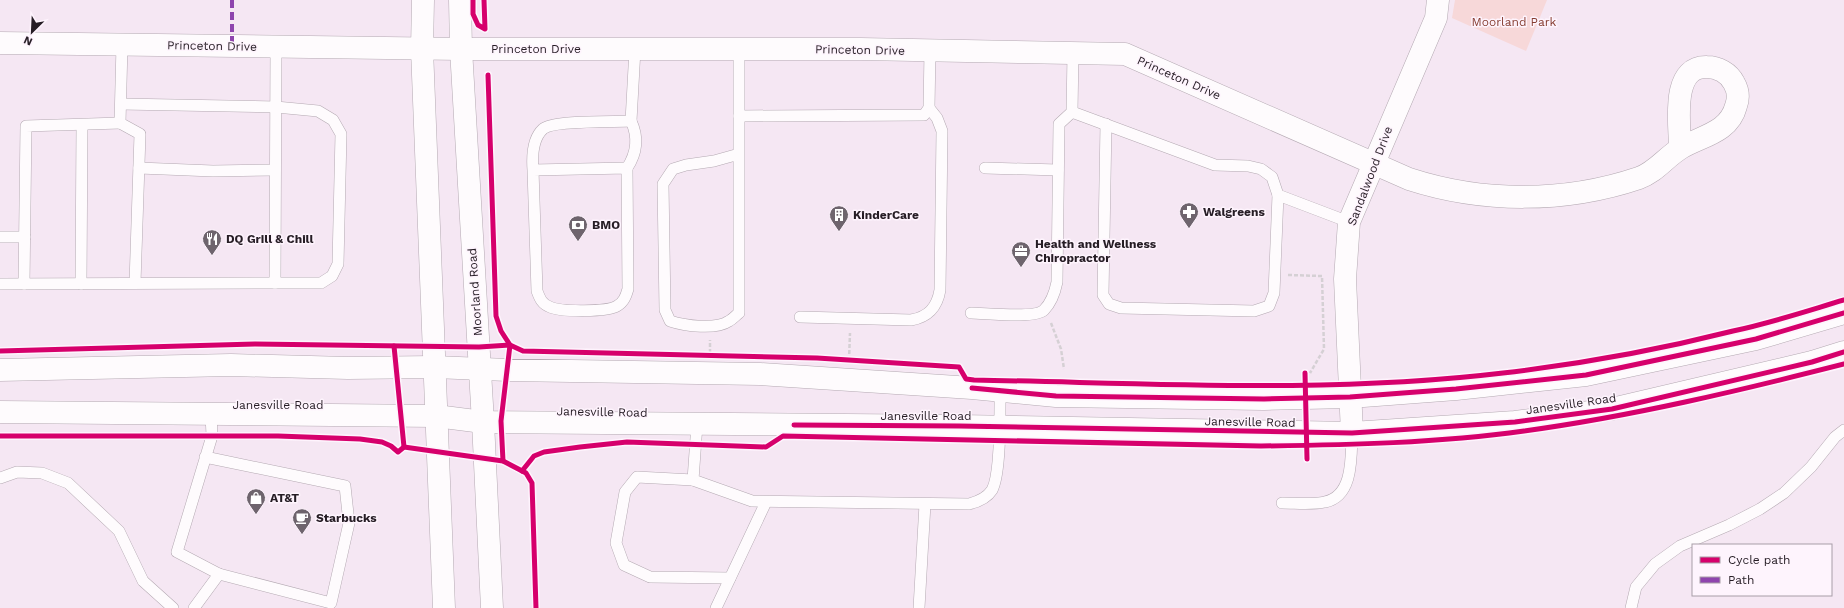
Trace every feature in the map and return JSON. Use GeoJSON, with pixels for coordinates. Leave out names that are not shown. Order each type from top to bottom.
{"type":"FeatureCollection","features":[{"type":"Feature","properties":{"kind":"main road"},"geometry":{"type":"LineString","coordinates":[[423,0],[422,49],[444,608]]}},
{"type":"Feature","properties":{"kind":"main road","name":"Moorland Road"},"geometry":{"type":"LineString","coordinates":[[460,0],[460,50],[480,369],[492,608]]}},
{"type":"Feature","properties":{"kind":"main road","name":"Sandalwood Drive"},"geometry":{"type":"LineString","coordinates":[[1352,433],[1345,278],[1349,222],[1436,18],[1438,0]]}},
{"type":"Feature","properties":{"kind":"main road","name":"Princeton Drive"},"geometry":{"type":"LineString","coordinates":[[0,43],[460,50],[739,49],[1125,54],[1409,179],[1433,187],[1494,196],[1524,197],[1569,194],[1601,188],[1640,177],[1661,165],[1680,148]]}},
{"type":"Feature","properties":{"kind":"main road","name":"Janesville Road"},"geometry":{"type":"LineString","coordinates":[[0,370],[231,365],[348,368],[434,367],[760,374],[972,388],[1000,392],[1056,396],[1264,399],[1350,397],[1456,389],[1586,375],[1756,339],[1844,313]]}},
{"type":"Feature","properties":{"kind":"main road","name":"Janesville Road"},"geometry":{"type":"LineString","coordinates":[[0,412],[436,416],[483,422],[1000,427],[1352,433],[1515,422],[1612,408],[1812,362],[1844,352]]}},
{"type":"Feature","properties":{"kind":"lane"},"geometry":{"type":"LineString","coordinates":[[120,123],[122,45]]}},
{"type":"Feature","properties":{"kind":"lane"},"geometry":{"type":"LineString","coordinates":[[275,283],[276,47]]}},
{"type":"Feature","properties":{"kind":"lane"},"geometry":{"type":"LineString","coordinates":[[631,121],[556,124],[543,129],[536,140],[532,154],[537,291],[540,301],[550,307],[560,310],[607,310],[616,308],[624,300],[628,289],[627,168],[633,159],[636,144],[636,131],[631,121],[635,49]]}},
{"type":"Feature","properties":{"kind":"lane"},"geometry":{"type":"LineString","coordinates":[[739,49],[739,116],[739,154],[739,313],[729,322],[718,325],[683,325],[670,321],[665,310],[664,184],[673,169],[686,165],[714,161],[739,154]]}},
{"type":"Feature","properties":{"kind":"lane"},"geometry":{"type":"LineString","coordinates":[[739,116],[924,115],[929,108],[930,51]]}},
{"type":"Feature","properties":{"kind":"lane"},"geometry":{"type":"LineString","coordinates":[[971,313],[1030,314],[1044,311],[1054,297],[1057,282],[1059,124],[1072,112],[1073,53]]}},
{"type":"Feature","properties":{"kind":"lane"},"geometry":{"type":"LineString","coordinates":[[0,284],[321,283],[332,276],[338,264],[341,134],[333,120],[318,111],[276,107],[121,104]]}},
{"type":"Feature","properties":{"kind":"lane"},"geometry":{"type":"LineString","coordinates":[[800,317],[911,320],[923,318],[938,301],[940,290],[942,131],[937,118],[929,108]]}},
{"type":"Feature","properties":{"kind":"lane"},"geometry":{"type":"LineString","coordinates":[[1072,112],[1106,124],[1215,165],[1248,166],[1261,169],[1272,178],[1278,195],[1274,293],[1269,306],[1254,311],[1121,308],[1109,304],[1103,294],[1106,124]]}},
{"type":"Feature","properties":{"kind":"lane"},"geometry":{"type":"LineString","coordinates":[[24,284],[26,126],[120,123],[140,134],[135,283]]}},
{"type":"Feature","properties":{"kind":"lane"},"geometry":{"type":"LineString","coordinates":[[81,284],[82,125]]}},
{"type":"Feature","properties":{"kind":"lane"},"geometry":{"type":"LineString","coordinates":[[139,168],[213,171],[275,170]]}},
{"type":"Feature","properties":{"kind":"lane"},"geometry":{"type":"LineString","coordinates":[[533,170],[627,168]]}},
{"type":"Feature","properties":{"kind":"lane"},"geometry":{"type":"LineString","coordinates":[[985,168],[1058,170]]}},
{"type":"Feature","properties":{"kind":"lane"},"geometry":{"type":"LineString","coordinates":[[1278,195],[1349,222]]}},
{"type":"Feature","properties":{"kind":"lane"},"geometry":{"type":"LineString","coordinates":[[0,237],[25,237]]}},
{"type":"Feature","properties":{"kind":"lane"},"geometry":{"type":"LineString","coordinates":[[730,578],[650,577],[624,565],[616,544],[625,492],[637,477],[693,480],[752,501],[969,504],[980,501],[992,490],[996,472],[1000,427],[1000,392]]}},
{"type":"Feature","properties":{"kind":"lane"},"geometry":{"type":"LineString","coordinates":[[205,457],[345,486],[349,523],[331,603],[219,574],[177,552],[205,457],[212,436],[211,414]]}},
{"type":"Feature","properties":{"kind":"lane"},"geometry":{"type":"LineString","coordinates":[[693,480],[697,424]]}},
{"type":"Feature","properties":{"kind":"lane"},"geometry":{"type":"LineString","coordinates":[[1631,608],[1636,587],[1655,564],[1680,546],[1729,525],[1760,509],[1784,493],[1811,467],[1836,437],[1844,430]]}},
{"type":"Feature","properties":{"kind":"lane"},"geometry":{"type":"LineString","coordinates":[[1282,503],[1326,502],[1339,496],[1346,482],[1351,465],[1352,433]]}},
{"type":"Feature","properties":{"kind":"lane"},"geometry":{"type":"LineString","coordinates":[[0,478],[17,472],[42,473],[68,483],[119,531],[143,581],[174,608]]}},
{"type":"Feature","properties":{"kind":"lane"},"geometry":{"type":"LineString","coordinates":[[716,608],[766,502]]}},
{"type":"Feature","properties":{"kind":"lane"},"geometry":{"type":"LineString","coordinates":[[919,608],[926,504]]}},
{"type":"Feature","properties":{"kind":"lane"},"geometry":{"type":"LineString","coordinates":[[194,608],[219,574]]}},
{"type":"Feature","properties":{"kind":"path"},"geometry":{"type":"LineString","coordinates":[[1275,275],[1322,276],[1324,349],[1307,373],[1306,398]]}},
{"type":"Feature","properties":{"kind":"path"},"geometry":{"type":"LineString","coordinates":[[1044,311],[1054,329],[1061,349],[1064,369]]}},
{"type":"Feature","properties":{"kind":"path"},"geometry":{"type":"LineString","coordinates":[[848,361],[851,318]]}},
{"type":"Feature","properties":{"kind":"path"},"geometry":{"type":"LineString","coordinates":[[702,355],[718,356]]}},
{"type":"Feature","properties":{"kind":"path"},"geometry":{"type":"LineString","coordinates":[[841,360],[856,361]]}},
{"type":"Feature","properties":{"kind":"green space","name":"Moorland Park"},"geometry":{"type":"Polygon","coordinates":[[[1455,0],[1547,0],[1526,51],[1452,18],[1455,0]]]}},
{"type":"Feature","properties":{"kind":"marked path"},"geometry":{"type":"LineString","coordinates":[[232,0],[232,47]]}},
{"type":"Feature","properties":{"kind":"cycle path"},"geometry":{"type":"LineString","coordinates":[[473,0],[473,14],[478,25],[485,29],[484,0]]}},
{"type":"Feature","properties":{"kind":"cycle path"},"geometry":{"type":"LineString","coordinates":[[488,75],[496,316],[501,331],[510,345],[501,421],[503,461]]}},
{"type":"Feature","properties":{"kind":"cycle path"},"geometry":{"type":"LineString","coordinates":[[0,351],[255,344],[479,347],[510,345],[523,351],[817,358],[959,367],[966,379],[974,380],[1239,386],[1305,385],[1437,379],[1503,373],[1590,361],[1747,328],[1844,300]]}},
{"type":"Feature","properties":{"kind":"cycle path"},"geometry":{"type":"LineString","coordinates":[[972,388],[1056,396],[1264,399],[1350,397],[1456,389],[1586,375],[1756,339],[1844,313]]}},
{"type":"Feature","properties":{"kind":"cycle path"},"geometry":{"type":"LineString","coordinates":[[394,346],[404,447]]}},
{"type":"Feature","properties":{"kind":"cycle path"},"geometry":{"type":"LineString","coordinates":[[794,425],[959,426],[1352,433],[1515,422],[1612,409],[1812,362],[1844,352]]}},
{"type":"Feature","properties":{"kind":"cycle path"},"geometry":{"type":"LineString","coordinates":[[522,471],[534,456],[544,452],[580,447],[627,442],[766,447],[783,436],[1261,446],[1426,441],[1524,431],[1605,418],[1765,384],[1844,364]]}},
{"type":"Feature","properties":{"kind":"cycle path"},"geometry":{"type":"LineString","coordinates":[[1305,373],[1307,459]]}},
{"type":"Feature","properties":{"kind":"cycle path"},"geometry":{"type":"LineString","coordinates":[[0,436],[278,436],[360,439],[382,442],[391,446],[398,452],[404,447],[503,461],[526,473],[532,483],[536,608]]}},
{"type":"Feature","properties":{"kind":"place","name":"Walgreens"},"geometry":{"type":"Point","coordinates":[1189,229]}},
{"type":"Feature","properties":{"kind":"place","name":"KinderCare"},"geometry":{"type":"Point","coordinates":[839,232]}},
{"type":"Feature","properties":{"kind":"place","name":"BMO"},"geometry":{"type":"Point","coordinates":[578,242]}},
{"type":"Feature","properties":{"kind":"place","name":"DQ Grill & Chill"},"geometry":{"type":"Point","coordinates":[212,256]}},
{"type":"Feature","properties":{"kind":"place","name":"Health and Wellness Chiropractor"},"geometry":{"type":"Point","coordinates":[1021,268]}},
{"type":"Feature","properties":{"kind":"place","name":"AT&T"},"geometry":{"type":"Point","coordinates":[256,515]}},
{"type":"Feature","properties":{"kind":"place","name":"Starbucks"},"geometry":{"type":"Point","coordinates":[302,535]}}]}
